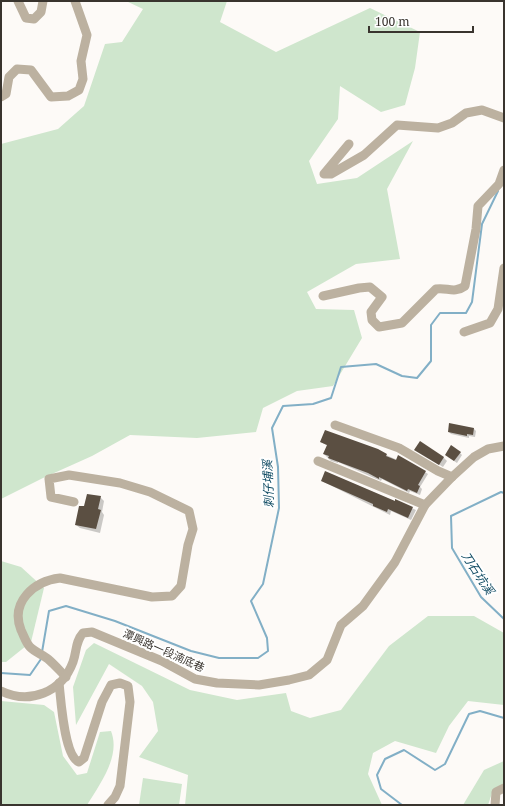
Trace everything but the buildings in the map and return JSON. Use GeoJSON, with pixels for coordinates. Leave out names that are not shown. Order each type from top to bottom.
{"type":"FeatureCollection","features":[{"type":"Feature","properties":{"kind":"street"},"geometry":{"type":"LineString","coordinates":[[18,1],[26,18],[34,19],[41,12],[43,1]]}},
{"type":"Feature","properties":{"kind":"street"},"geometry":{"type":"LineString","coordinates":[[1,97],[6,94],[9,77],[17,69],[31,70],[51,97],[68,96],[79,90],[83,79],[81,60],[87,35],[75,1]]}},
{"type":"Feature","properties":{"kind":"street"},"geometry":{"type":"LineString","coordinates":[[349,144],[324,174],[331,174],[364,155],[397,125],[438,128],[452,123],[466,113],[482,110],[504,118]]}},
{"type":"Feature","properties":{"kind":"street"},"geometry":{"type":"LineString","coordinates":[[323,296],[370,287],[382,297],[371,312],[372,320],[378,326],[385,326],[402,323],[436,289],[442,288],[449,291],[458,291],[465,286],[476,229],[478,206],[499,184],[504,170]]}},
{"type":"Feature","properties":{"kind":"street"},"geometry":{"type":"LineString","coordinates":[[464,332],[490,323],[498,309],[504,268]]}},
{"type":"Feature","properties":{"kind":"street"},"geometry":{"type":"LineString","coordinates":[[335,425],[400,448],[438,471],[452,477]]}},
{"type":"Feature","properties":{"kind":"street","name":"潭興路一段湳底巷"},"geometry":{"type":"LineString","coordinates":[[1,691],[8,694],[28,696],[42,694],[53,689],[66,676],[73,661],[77,639],[83,633],[92,632],[162,661],[195,679],[217,684],[259,685],[309,675],[327,660],[341,625],[363,606],[395,562],[425,505],[474,457],[488,449],[504,446]]}},
{"type":"Feature","properties":{"kind":"street"},"geometry":{"type":"LineString","coordinates":[[318,461],[425,505]]}},
{"type":"Feature","properties":{"kind":"street"},"geometry":{"type":"LineString","coordinates":[[66,676],[48,659],[30,646],[26,640],[19,624],[18,614],[21,603],[28,592],[48,579],[60,578],[81,581],[152,597],[172,596],[181,586],[188,545],[193,529],[189,511],[150,492],[120,483],[69,474],[49,479],[51,497],[74,502]]}},
{"type":"Feature","properties":{"kind":"street"},"geometry":{"type":"LineString","coordinates":[[59,684],[70,754],[79,762],[84,758],[102,702],[111,685],[120,683],[128,686],[130,702],[120,786],[115,797],[108,805]]}},
{"type":"Feature","properties":{"kind":"street"},"geometry":{"type":"LineString","coordinates":[[495,805],[496,792],[504,788]]}},
{"type":"Feature","properties":{"kind":"green space"},"geometry":{"type":"Polygon","coordinates":[[[126,1],[227,1],[220,22],[276,52],[370,8],[420,32],[415,68],[405,105],[381,112],[340,86],[338,119],[309,161],[317,184],[357,178],[413,141],[387,189],[400,259],[356,264],[307,292],[316,309],[354,310],[362,338],[333,386],[297,391],[263,408],[256,432],[197,438],[130,435],[92,456],[1,499],[1,144],[58,129],[84,106],[105,44],[122,42],[143,9],[126,1]]]}},
{"type":"Feature","properties":{"kind":"green space"},"geometry":{"type":"Polygon","coordinates":[[[1,561],[21,567],[44,588],[31,642],[6,662],[1,662],[1,561]]]}},
{"type":"Feature","properties":{"kind":"green space"},"geometry":{"type":"Polygon","coordinates":[[[428,616],[474,616],[504,633],[504,705],[468,701],[449,726],[436,753],[395,741],[373,753],[368,774],[382,805],[185,805],[188,775],[139,757],[158,731],[153,702],[142,686],[109,664],[76,725],[73,687],[86,650],[94,643],[190,690],[237,700],[286,693],[291,711],[310,718],[341,710],[389,646],[428,616]]]}},
{"type":"Feature","properties":{"kind":"green space"},"geometry":{"type":"Polygon","coordinates":[[[1,701],[44,705],[54,712],[63,756],[77,775],[87,773],[100,732],[111,731],[113,750],[108,770],[87,805],[1,805],[1,701]]]}},
{"type":"Feature","properties":{"kind":"green space"},"geometry":{"type":"Polygon","coordinates":[[[504,761],[504,783],[492,793],[488,805],[463,805],[484,770],[504,761]]]}},
{"type":"Feature","properties":{"kind":"green space"},"geometry":{"type":"Polygon","coordinates":[[[143,778],[182,784],[179,805],[139,805],[143,778]]]}},
{"type":"Feature","properties":{"kind":"waterway","name":"刺仔埔溪"},"geometry":{"type":"LineString","coordinates":[[42,652],[49,611],[66,606],[115,621],[191,651],[219,658],[258,658],[268,651],[267,638],[251,601],[263,584],[279,508],[278,467],[272,428],[283,406],[313,404],[331,398],[341,367],[376,364],[402,376],[417,378],[431,361],[431,325],[440,313],[466,313],[472,302],[482,224],[498,191]]}},
{"type":"Feature","properties":{"kind":"waterway","name":"刀石坑溪"},"geometry":{"type":"LineString","coordinates":[[504,493],[501,492],[451,516],[452,548],[481,597],[504,619]]}},
{"type":"Feature","properties":{"kind":"waterway","name":"刺仔埔溪"},"geometry":{"type":"LineString","coordinates":[[1,673],[30,675],[41,659]]}},
{"type":"Feature","properties":{"kind":"waterway","name":"刀石坑溪"},"geometry":{"type":"LineString","coordinates":[[402,805],[381,789],[377,775],[385,759],[404,750],[435,770],[445,764],[469,714],[480,711],[504,718]]}}]}
